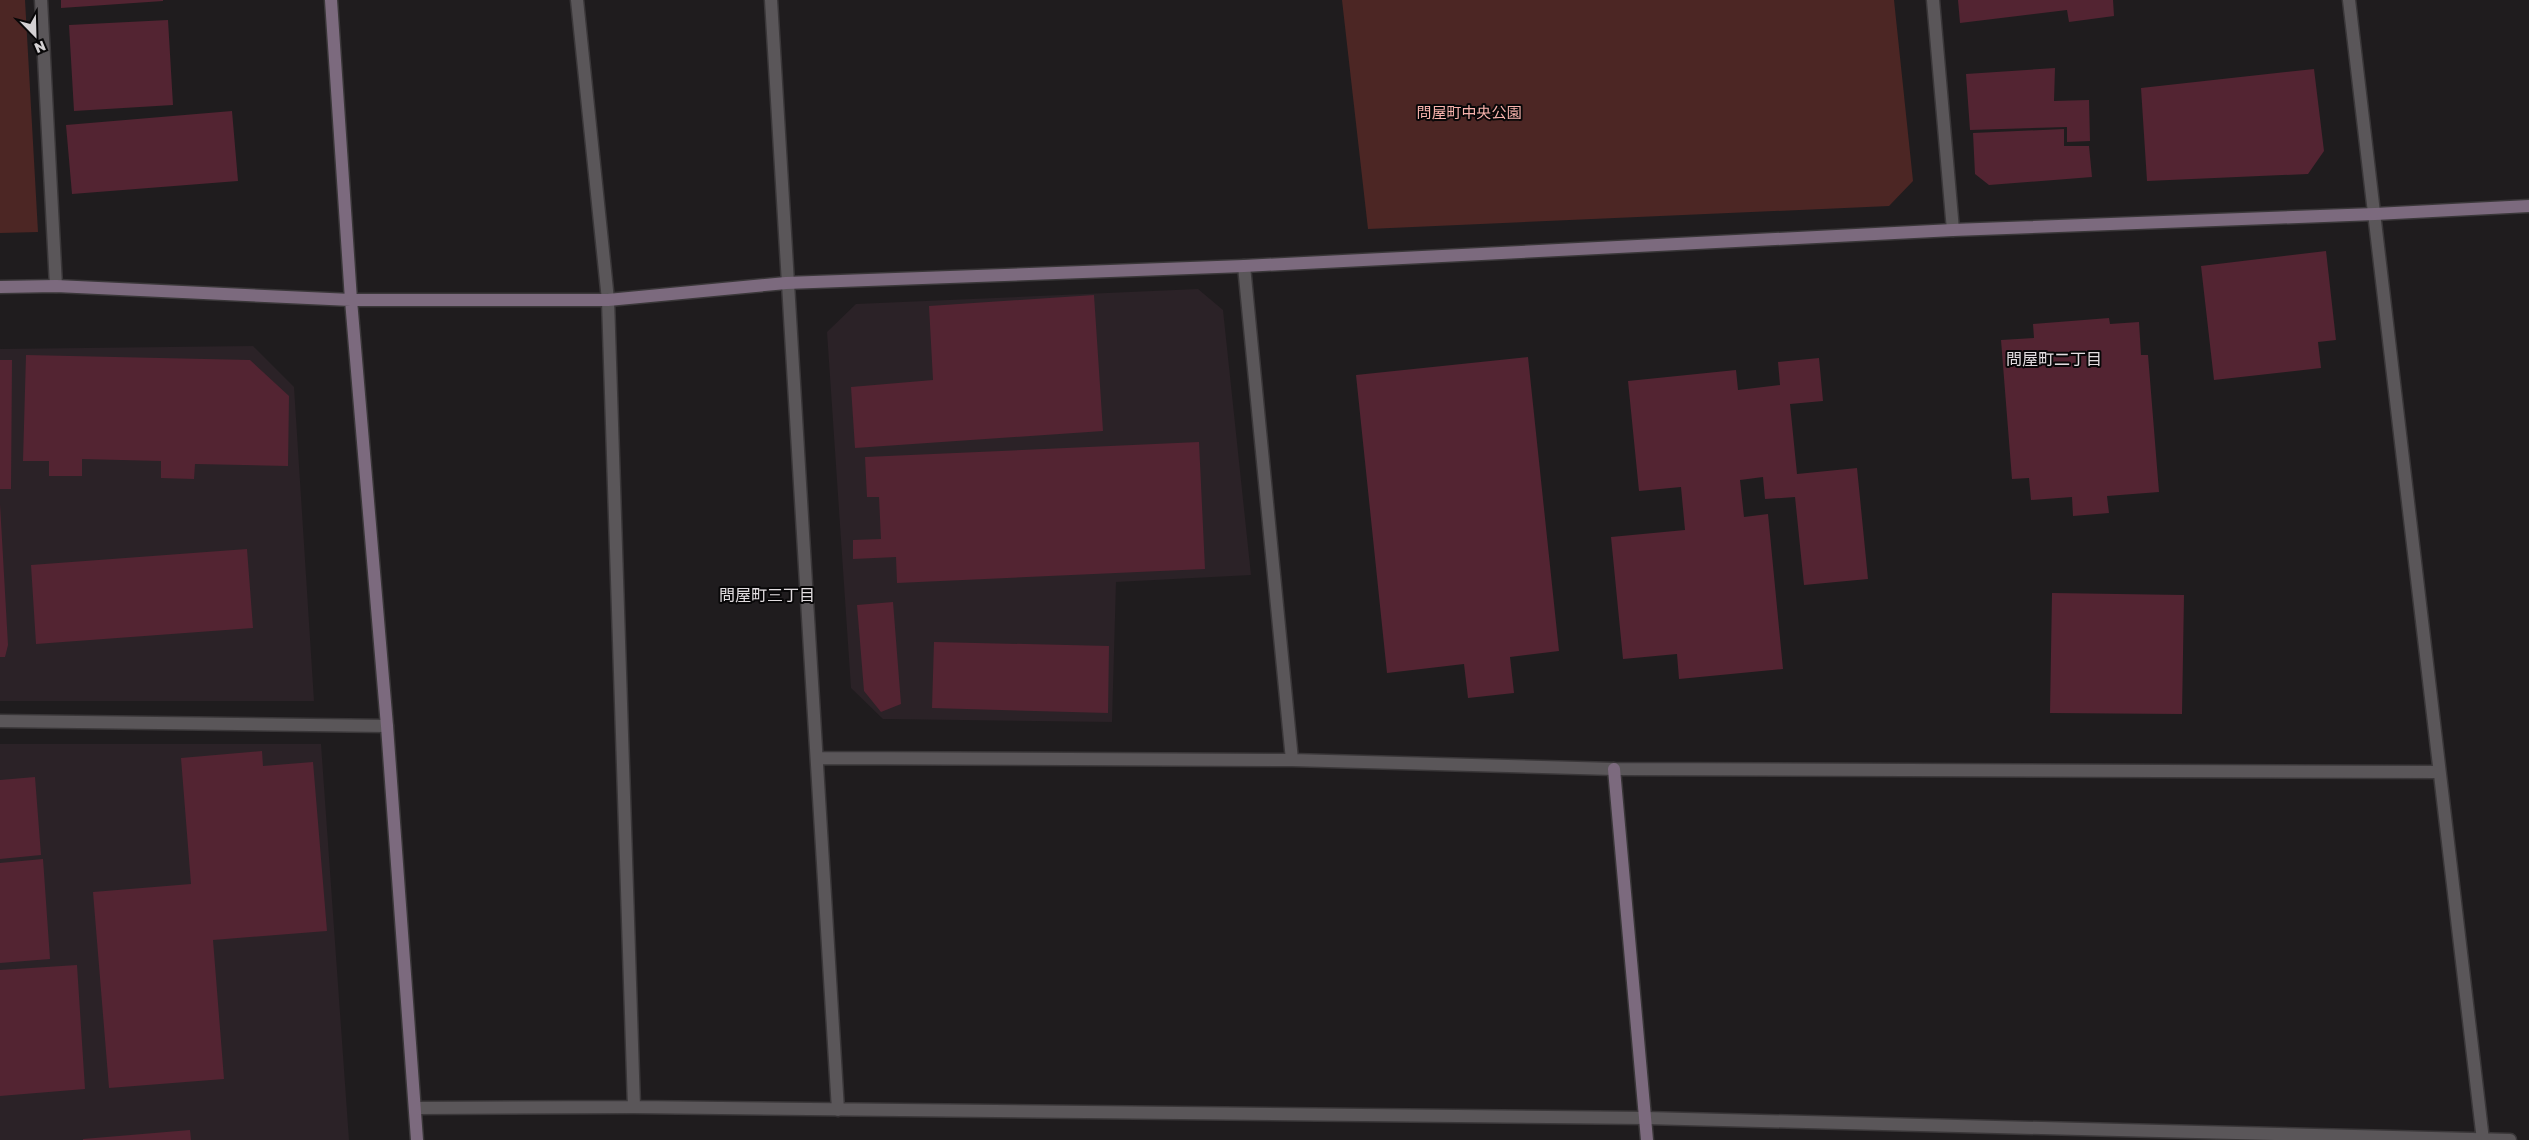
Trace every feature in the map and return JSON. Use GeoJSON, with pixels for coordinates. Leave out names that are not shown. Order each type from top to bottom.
{"type":"FeatureCollection","features":[{"type":"Feature","properties":{"kind":"street"},"geometry":{"type":"LineString","coordinates":[[41,0],[56,286]]}},
{"type":"Feature","properties":{"kind":"street"},"geometry":{"type":"LineString","coordinates":[[331,0],[351,300],[387,726],[417,1140]]}},
{"type":"Feature","properties":{"kind":"street"},"geometry":{"type":"LineString","coordinates":[[577,0],[608,300],[634,1107]]}},
{"type":"Feature","properties":{"kind":"street"},"geometry":{"type":"LineString","coordinates":[[772,0],[786,283],[819,758],[838,1110]]}},
{"type":"Feature","properties":{"kind":"street"},"geometry":{"type":"LineString","coordinates":[[1933,0],[1952,230]]}},
{"type":"Feature","properties":{"kind":"street"},"geometry":{"type":"LineString","coordinates":[[2348,0],[2375,214],[2483,1140]]}},
{"type":"Feature","properties":{"kind":"street"},"geometry":{"type":"LineString","coordinates":[[0,287],[56,286],[351,300],[608,300],[786,283],[1244,266],[1952,230],[2375,214],[2529,206]]}},
{"type":"Feature","properties":{"kind":"street"},"geometry":{"type":"LineString","coordinates":[[1244,266],[1292,760]]}},
{"type":"Feature","properties":{"kind":"street"},"geometry":{"type":"LineString","coordinates":[[0,722],[387,726]]}},
{"type":"Feature","properties":{"kind":"street"},"geometry":{"type":"LineString","coordinates":[[819,758],[1292,760],[1614,769],[2439,772]]}},
{"type":"Feature","properties":{"kind":"street"},"geometry":{"type":"LineString","coordinates":[[1614,769],[1647,1140]]}},
{"type":"Feature","properties":{"kind":"street"},"geometry":{"type":"LineString","coordinates":[[416,1108],[634,1107],[1646,1118],[2510,1140]]}},
{"type":"Feature","properties":{"kind":"shaded area"},"geometry":{"type":"Polygon","coordinates":[[[1198,289],[1223,310],[1251,575],[1116,582],[1112,722],[883,719],[851,688],[827,332],[856,304],[1198,289]]]}},
{"type":"Feature","properties":{"kind":"shaded area"},"geometry":{"type":"Polygon","coordinates":[[[253,346],[294,387],[314,701],[0,701],[0,349],[253,346]]]}},
{"type":"Feature","properties":{"kind":"shaded area"},"geometry":{"type":"Polygon","coordinates":[[[0,744],[321,744],[349,1140],[0,1140],[0,744]]]}},
{"type":"Feature","properties":{"kind":"green space"},"geometry":{"type":"Polygon","coordinates":[[[0,0],[25,0],[38,232],[0,233],[0,0]]]}},
{"type":"Feature","properties":{"kind":"green space","name":"問屋町中央公園"},"geometry":{"type":"Polygon","coordinates":[[[1342,0],[1894,0],[1913,181],[1889,206],[1368,229],[1342,0]]]}},
{"type":"Feature","properties":{"kind":"building"},"geometry":{"type":"Polygon","coordinates":[[[61,0],[163,0],[163,1],[61,8],[61,0]]]}},
{"type":"Feature","properties":{"kind":"building"},"geometry":{"type":"Polygon","coordinates":[[[1958,0],[2113,0],[2114,16],[2069,22],[2067,10],[1960,23],[1958,0]]]}},
{"type":"Feature","properties":{"kind":"building"},"geometry":{"type":"Polygon","coordinates":[[[168,20],[173,105],[74,111],[69,25],[168,20]]]}},
{"type":"Feature","properties":{"kind":"building"},"geometry":{"type":"Polygon","coordinates":[[[2055,68],[2054,101],[2089,100],[2090,141],[2067,142],[2067,127],[1970,130],[1966,74],[2055,68]]]}},
{"type":"Feature","properties":{"kind":"building"},"geometry":{"type":"Polygon","coordinates":[[[2314,69],[2324,151],[2308,174],[2147,181],[2141,88],[2314,69]]]}},
{"type":"Feature","properties":{"kind":"building"},"geometry":{"type":"Polygon","coordinates":[[[232,111],[238,181],[72,194],[66,125],[232,111]]]}},
{"type":"Feature","properties":{"kind":"building"},"geometry":{"type":"Polygon","coordinates":[[[2064,129],[2064,146],[2089,146],[2092,177],[1989,185],[1975,174],[1973,133],[2064,129]]]}},
{"type":"Feature","properties":{"kind":"building"},"geometry":{"type":"Polygon","coordinates":[[[2326,251],[2336,340],[2318,342],[2321,368],[2214,380],[2201,266],[2326,251]]]}},
{"type":"Feature","properties":{"kind":"building"},"geometry":{"type":"Polygon","coordinates":[[[1094,295],[1103,431],[855,448],[851,387],[933,380],[929,306],[1094,295]]]}},
{"type":"Feature","properties":{"kind":"building"},"geometry":{"type":"Polygon","coordinates":[[[2109,318],[2110,324],[2139,322],[2141,355],[2148,355],[2159,492],[2107,496],[2109,513],[2073,516],[2072,497],[2031,500],[2029,478],[2012,479],[2001,340],[2034,338],[2033,324],[2109,318]]]}},
{"type":"Feature","properties":{"kind":"building"},"geometry":{"type":"Polygon","coordinates":[[[26,355],[250,360],[289,396],[288,466],[195,464],[194,479],[161,478],[161,461],[82,459],[82,476],[49,476],[49,461],[23,461],[26,355]]]}},
{"type":"Feature","properties":{"kind":"building"},"geometry":{"type":"Polygon","coordinates":[[[1528,357],[1559,651],[1510,657],[1514,693],[1468,698],[1464,664],[1387,673],[1356,375],[1528,357]]]}},
{"type":"Feature","properties":{"kind":"building"},"geometry":{"type":"Polygon","coordinates":[[[1819,358],[1823,401],[1790,404],[1797,474],[1857,468],[1868,579],[1804,585],[1795,497],[1765,499],[1763,477],[1740,480],[1744,517],[1768,514],[1783,669],[1679,679],[1677,654],[1623,659],[1611,537],[1685,530],[1681,487],[1639,491],[1628,381],[1736,370],[1738,390],[1780,385],[1778,362],[1819,358]]]}},
{"type":"Feature","properties":{"kind":"building"},"geometry":{"type":"Polygon","coordinates":[[[0,360],[12,360],[11,489],[0,489],[0,360]]]}},
{"type":"Feature","properties":{"kind":"building"},"geometry":{"type":"Polygon","coordinates":[[[1199,442],[1205,569],[897,583],[896,557],[853,559],[853,540],[881,539],[879,497],[867,497],[865,457],[1199,442]]]}},
{"type":"Feature","properties":{"kind":"building"},"geometry":{"type":"Polygon","coordinates":[[[0,504],[8,645],[5,657],[0,657],[0,504]]]}},
{"type":"Feature","properties":{"kind":"building"},"geometry":{"type":"Polygon","coordinates":[[[247,549],[253,628],[36,644],[31,565],[247,549]]]}},
{"type":"Feature","properties":{"kind":"building"},"geometry":{"type":"Polygon","coordinates":[[[2052,593],[2184,595],[2182,714],[2050,713],[2052,593]]]}},
{"type":"Feature","properties":{"kind":"building"},"geometry":{"type":"Polygon","coordinates":[[[893,602],[901,704],[881,712],[864,691],[857,605],[893,602]]]}},
{"type":"Feature","properties":{"kind":"building"},"geometry":{"type":"Polygon","coordinates":[[[934,642],[1109,646],[1108,713],[932,708],[934,642]]]}},
{"type":"Feature","properties":{"kind":"building"},"geometry":{"type":"Polygon","coordinates":[[[262,751],[263,766],[313,762],[327,931],[213,940],[224,1079],[109,1088],[93,892],[191,884],[181,758],[262,751]]]}},
{"type":"Feature","properties":{"kind":"building"},"geometry":{"type":"Polygon","coordinates":[[[35,777],[41,855],[0,859],[0,780],[35,777]]]}},
{"type":"Feature","properties":{"kind":"building"},"geometry":{"type":"Polygon","coordinates":[[[43,859],[50,959],[0,963],[0,863],[43,859]]]}},
{"type":"Feature","properties":{"kind":"building"},"geometry":{"type":"Polygon","coordinates":[[[77,965],[85,1089],[0,1096],[0,970],[77,965]]]}},
{"type":"Feature","properties":{"kind":"building"},"geometry":{"type":"Polygon","coordinates":[[[190,1130],[191,1140],[83,1140],[83,1139],[190,1130]]]}},
{"type":"Feature","properties":{"kind":"district","name":"問屋町二丁目"},"geometry":{"type":"Point","coordinates":[2054,359]}},
{"type":"Feature","properties":{"kind":"district","name":"問屋町三丁目"},"geometry":{"type":"Point","coordinates":[767,595]}}]}
